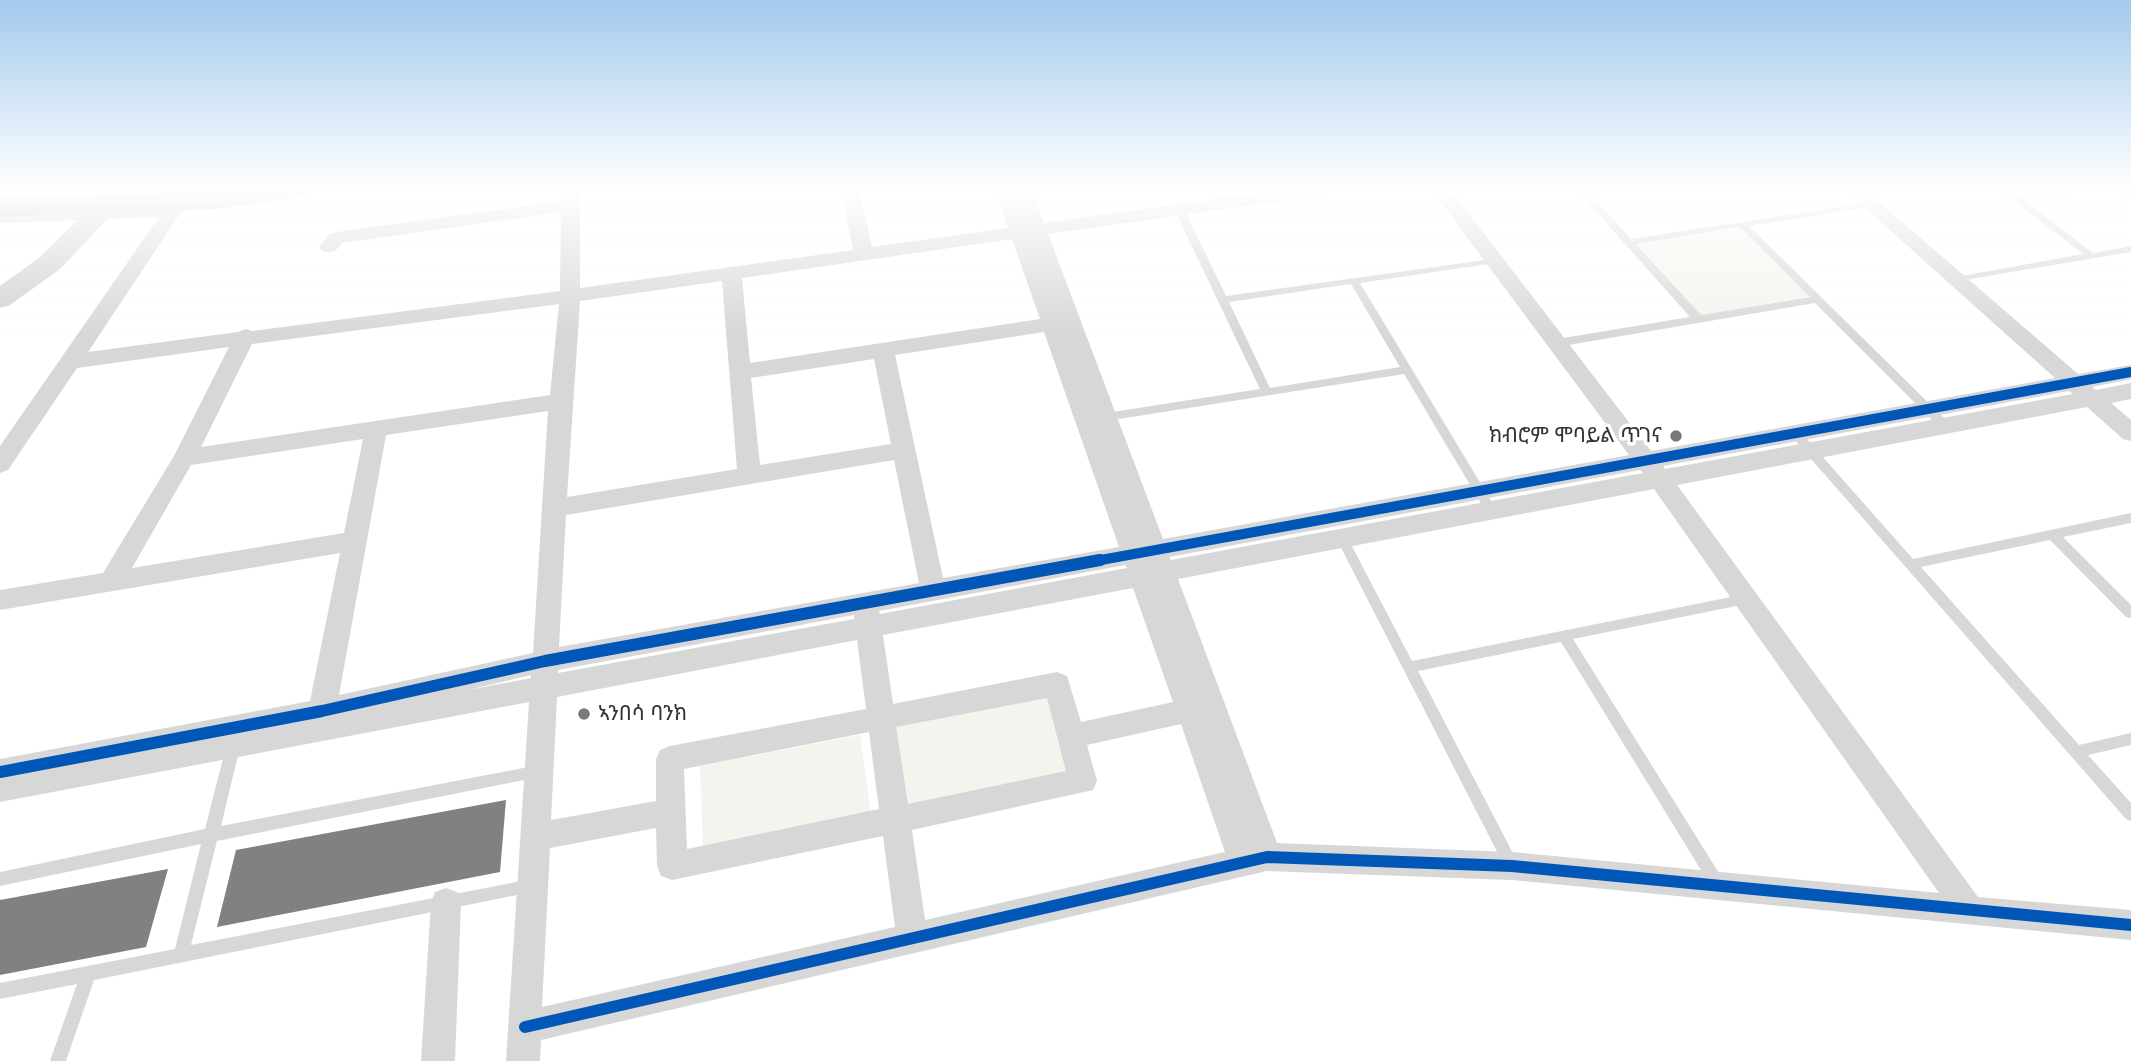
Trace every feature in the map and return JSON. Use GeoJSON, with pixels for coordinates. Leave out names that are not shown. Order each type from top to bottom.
{"type":"FeatureCollection","features":[{"type":"Feature","properties":{"kind":"street"},"geometry":{"type":"LineString","coordinates":[[0,278],[54,239]]}},
{"type":"Feature","properties":{"kind":"street"},"geometry":{"type":"LineString","coordinates":[[0,299],[50,262],[70,239]]}},
{"type":"Feature","properties":{"kind":"street"},"geometry":{"type":"LineString","coordinates":[[1,460],[153,239]]}},
{"type":"Feature","properties":{"kind":"street"},"geometry":{"type":"LineString","coordinates":[[329,247],[336,239]]}},
{"type":"Feature","properties":{"kind":"street"},"geometry":{"type":"LineString","coordinates":[[523,1061],[559,401],[573,239]]}},
{"type":"Feature","properties":{"kind":"street"},"geometry":{"type":"LineString","coordinates":[[861,239],[864,254]]}},
{"type":"Feature","properties":{"kind":"street"},"geometry":{"type":"LineString","coordinates":[[72,360],[570,296],[974,239]]}},
{"type":"Feature","properties":{"kind":"street"},"geometry":{"type":"LineString","coordinates":[[1030,239],[1052,324],[1148,563],[1256,860]]}},
{"type":"Feature","properties":{"kind":"street"},"geometry":{"type":"LineString","coordinates":[[1031,239],[1106,417],[1148,563]]}},
{"type":"Feature","properties":{"kind":"street"},"geometry":{"type":"LineString","coordinates":[[1478,239],[1653,470],[1970,911]]}},
{"type":"Feature","properties":{"kind":"street"},"geometry":{"type":"LineString","coordinates":[[1909,239],[2131,433]]}},
{"type":"Feature","properties":{"kind":"street"},"geometry":{"type":"LineString","coordinates":[[731,273],[750,475]]}},
{"type":"Feature","properties":{"kind":"street"},"geometry":{"type":"LineString","coordinates":[[740,372],[1052,324]]}},
{"type":"Feature","properties":{"kind":"street"},"geometry":{"type":"LineString","coordinates":[[111,582],[184,458],[246,337]]}},
{"type":"Feature","properties":{"kind":"street"},"geometry":{"type":"LineString","coordinates":[[883,350],[933,591]]}},
{"type":"Feature","properties":{"kind":"street"},"geometry":{"type":"LineString","coordinates":[[2082,391],[2131,372]]}},
{"type":"Feature","properties":{"kind":"street"},"geometry":{"type":"LineString","coordinates":[[0,772],[236,736],[322,711],[545,674],[2082,391],[2131,391]]}},
{"type":"Feature","properties":{"kind":"street"},"geometry":{"type":"LineString","coordinates":[[184,458],[559,401]]}},
{"type":"Feature","properties":{"kind":"street"},"geometry":{"type":"LineString","coordinates":[[322,711],[376,429]]}},
{"type":"Feature","properties":{"kind":"street"},"geometry":{"type":"LineString","coordinates":[[554,508],[904,450]]}},
{"type":"Feature","properties":{"kind":"street"},"geometry":{"type":"LineString","coordinates":[[867,615],[933,591],[1342,538],[1486,501]]}},
{"type":"Feature","properties":{"kind":"street"},"geometry":{"type":"LineString","coordinates":[[0,600],[355,541]]}},
{"type":"Feature","properties":{"kind":"street"},"geometry":{"type":"LineString","coordinates":[[867,615],[912,939]]}},
{"type":"Feature","properties":{"kind":"street"},"geometry":{"type":"LineString","coordinates":[[0,789],[236,736],[545,674]]}},
{"type":"Feature","properties":{"kind":"street"},"geometry":{"type":"LineString","coordinates":[[1057,684],[1083,781],[672,866],[670,759],[882,718],[1057,684]]}},
{"type":"Feature","properties":{"kind":"street"},"geometry":{"type":"LineString","coordinates":[[1071,736],[1201,708]]}},
{"type":"Feature","properties":{"kind":"street"},"geometry":{"type":"LineString","coordinates":[[536,837],[671,812]]}},
{"type":"Feature","properties":{"kind":"street"},"geometry":{"type":"LineString","coordinates":[[525,1027],[1256,860],[1512,866],[2131,925]]}},
{"type":"Feature","properties":{"kind":"street"},"geometry":{"type":"LineString","coordinates":[[438,1061],[446,903]]}},
{"type":"Feature","properties":{"kind":"lane"},"geometry":{"type":"LineString","coordinates":[[1193,239],[1267,392]]}},
{"type":"Feature","properties":{"kind":"lane"},"geometry":{"type":"LineString","coordinates":[[1626,239],[1698,319]]}},
{"type":"Feature","properties":{"kind":"lane"},"geometry":{"type":"LineString","coordinates":[[1629,242],[1651,239]]}},
{"type":"Feature","properties":{"kind":"lane"},"geometry":{"type":"LineString","coordinates":[[1757,239],[1937,417]]}},
{"type":"Feature","properties":{"kind":"lane"},"geometry":{"type":"LineString","coordinates":[[2068,239],[2091,256]]}},
{"type":"Feature","properties":{"kind":"lane"},"geometry":{"type":"LineString","coordinates":[[1956,280],[2131,249]]}},
{"type":"Feature","properties":{"kind":"lane"},"geometry":{"type":"LineString","coordinates":[[1223,300],[1495,260]]}},
{"type":"Feature","properties":{"kind":"lane"},"geometry":{"type":"LineString","coordinates":[[1354,281],[1486,501]]}},
{"type":"Feature","properties":{"kind":"lane"},"geometry":{"type":"LineString","coordinates":[[1557,343],[1818,299]]}},
{"type":"Feature","properties":{"kind":"lane"},"geometry":{"type":"LineString","coordinates":[[1106,417],[1407,370]]}},
{"type":"Feature","properties":{"kind":"lane"},"geometry":{"type":"LineString","coordinates":[[1803,442],[2131,814]]}},
{"type":"Feature","properties":{"kind":"lane"},"geometry":{"type":"LineString","coordinates":[[1911,564],[2131,518]]}},
{"type":"Feature","properties":{"kind":"lane"},"geometry":{"type":"LineString","coordinates":[[2052,534],[2131,613]]}},
{"type":"Feature","properties":{"kind":"lane"},"geometry":{"type":"LineString","coordinates":[[1342,538],[1512,866]]}},
{"type":"Feature","properties":{"kind":"lane"},"geometry":{"type":"LineString","coordinates":[[1409,667],[1746,599]]}},
{"type":"Feature","properties":{"kind":"lane"},"geometry":{"type":"LineString","coordinates":[[1564,636],[1717,884]]}},
{"type":"Feature","properties":{"kind":"lane"},"geometry":{"type":"LineString","coordinates":[[181,955],[236,736]]}},
{"type":"Feature","properties":{"kind":"lane"},"geometry":{"type":"LineString","coordinates":[[2076,752],[2131,739]]}},
{"type":"Feature","properties":{"kind":"lane"},"geometry":{"type":"LineString","coordinates":[[0,879],[539,771]]}},
{"type":"Feature","properties":{"kind":"lane"},"geometry":{"type":"LineString","coordinates":[[0,991],[533,886]]}},
{"type":"Feature","properties":{"kind":"lane"},"geometry":{"type":"LineString","coordinates":[[58,1061],[89,973]]}},
{"type":"Feature","properties":{"kind":"shaded area"},"geometry":{"type":"Polygon","coordinates":[[[1673,239],[1752,239],[1810,296],[1701,315],[1637,244],[1673,239]]]}},
{"type":"Feature","properties":{"kind":"shaded area"},"geometry":{"type":"Polygon","coordinates":[[[1048,697],[1067,772],[907,805],[894,727],[1048,697]]]}},
{"type":"Feature","properties":{"kind":"shaded area"},"geometry":{"type":"Polygon","coordinates":[[[860,735],[871,814],[703,849],[700,766],[860,735]]]}},
{"type":"Feature","properties":{"kind":"building"},"geometry":{"type":"Polygon","coordinates":[[[506,800],[500,872],[217,927],[236,850],[506,800]]]}},
{"type":"Feature","properties":{"kind":"building"},"geometry":{"type":"Polygon","coordinates":[[[168,869],[146,947],[0,975],[0,900],[168,869]]]}},
{"type":"Feature","properties":{"kind":"cycle path"},"geometry":{"type":"LineString","coordinates":[[0,772],[322,711],[545,661],[2131,372]]}},
{"type":"Feature","properties":{"kind":"cycle path"},"geometry":{"type":"LineString","coordinates":[[525,1027],[1267,857],[1512,866],[2131,925]]}},
{"type":"Feature","properties":{"kind":"place","name":"ክብሮም ሞባይል ጥገና"},"geometry":{"type":"Point","coordinates":[1676,436]}},
{"type":"Feature","properties":{"kind":"place","name":"ኣንበሳ ባንክ"},"geometry":{"type":"Point","coordinates":[584,714]}}]}
